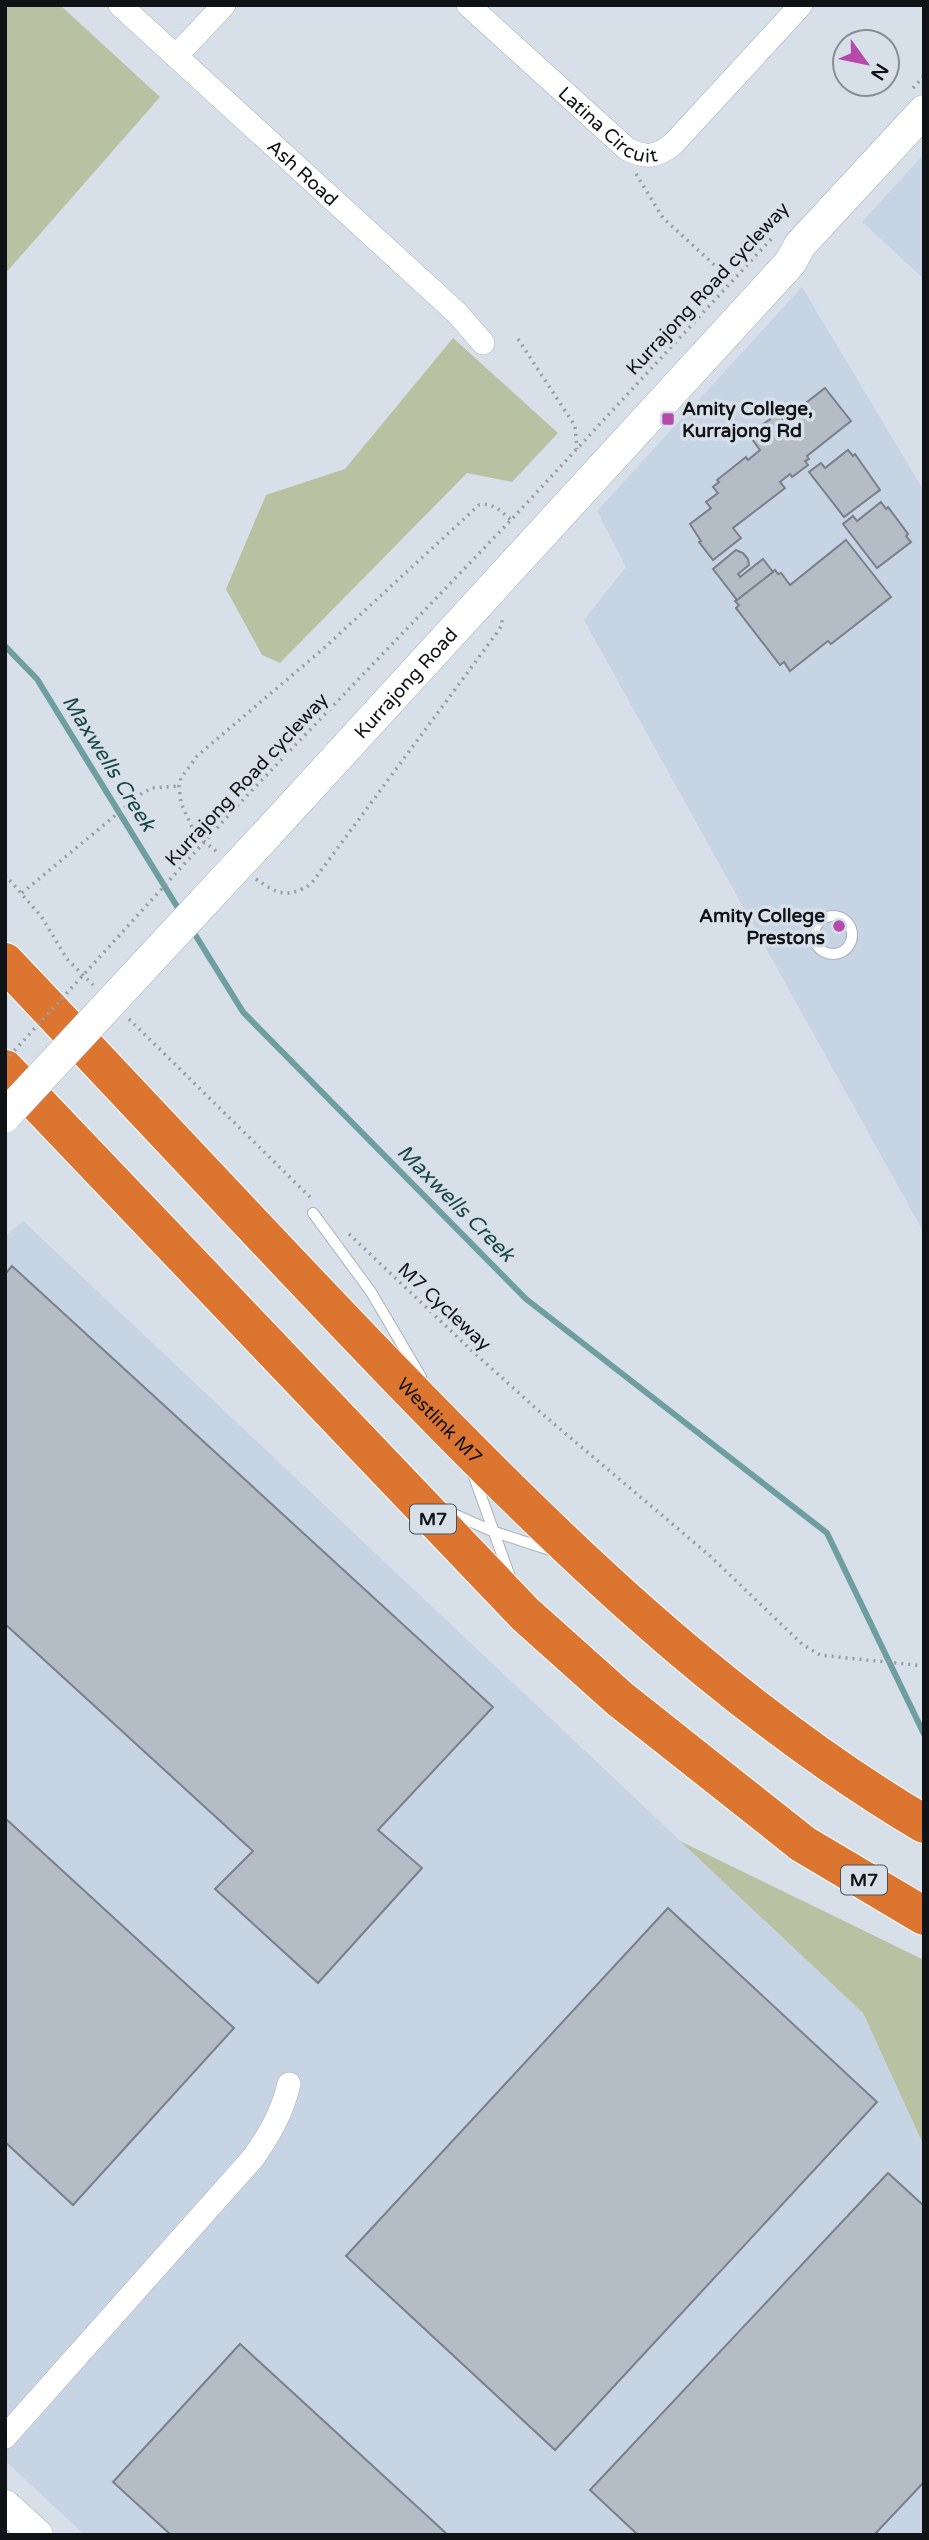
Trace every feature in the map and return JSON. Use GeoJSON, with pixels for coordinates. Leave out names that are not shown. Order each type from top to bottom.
{"type":"FeatureCollection","features":[{"type":"Feature","properties":{"kind":"highway","name":"Westlink M7"},"geometry":{"type":"LineString","coordinates":[[5,962],[459,1441],[637,1611],[727,1688],[834,1766],[924,1824]]}},
{"type":"Feature","properties":{"kind":"highway","name":"M7"},"geometry":{"type":"LineString","coordinates":[[5,1069],[525,1615],[620,1699],[803,1844],[924,1916]]}},
{"type":"Feature","properties":{"kind":"main road","name":"Kurrajong Road"},"geometry":{"type":"LineString","coordinates":[[5,1095],[253,821],[790,263],[791,236],[914,104]]}},
{"type":"Feature","properties":{"kind":"main road","name":"Kurrajong Road"},"geometry":{"type":"LineString","coordinates":[[5,1116],[253,821]]}},
{"type":"Feature","properties":{"kind":"main road"},"geometry":{"type":"LineString","coordinates":[[5,2506],[37,2535]]}},
{"type":"Feature","properties":{"kind":"street","name":"Ash Road"},"geometry":{"type":"LineString","coordinates":[[120,5],[457,313],[483,343]]}},
{"type":"Feature","properties":{"kind":"street"},"geometry":{"type":"LineString","coordinates":[[176,56],[224,5]]}},
{"type":"Feature","properties":{"kind":"street","name":"Latina Circuit"},"geometry":{"type":"LineString","coordinates":[[468,5],[627,149],[647,157],[656,156],[674,144],[801,5]]}},
{"type":"Feature","properties":{"kind":"street"},"geometry":{"type":"LineString","coordinates":[[5,2437],[253,2158],[283,2108],[289,2084]]}},
{"type":"Feature","properties":{"kind":"lane"},"geometry":{"type":"LineString","coordinates":[[317,1211],[371,1292],[459,1441],[525,1615]]}},
{"type":"Feature","properties":{"kind":"lane"},"geometry":{"type":"LineString","coordinates":[[409,1494],[492,1531],[585,1562]]}},
{"type":"Feature","properties":{"kind":"path"},"geometry":{"type":"LineString","coordinates":[[914,104],[924,76]]}},
{"type":"Feature","properties":{"kind":"path"},"geometry":{"type":"LineString","coordinates":[[636,166],[640,182],[663,218],[732,281]]}},
{"type":"Feature","properties":{"kind":"path","name":"Kurrajong Road cycleway"},"geometry":{"type":"LineString","coordinates":[[5,1061],[253,821],[511,520],[732,281],[791,236]]}},
{"type":"Feature","properties":{"kind":"path"},"geometry":{"type":"LineString","coordinates":[[518,339],[575,426],[577,449]]}},
{"type":"Feature","properties":{"kind":"path","name":"Kurrajong Road cycleway"},"geometry":{"type":"LineString","coordinates":[[22,893],[141,794],[152,788],[179,786],[188,766],[197,756],[343,631],[479,505],[486,503],[495,507],[511,520]]}},
{"type":"Feature","properties":{"kind":"path"},"geometry":{"type":"LineString","coordinates":[[5,875],[41,916],[67,958],[99,990]]}},
{"type":"Feature","properties":{"kind":"path"},"geometry":{"type":"LineString","coordinates":[[127,1017],[317,1211]]}},
{"type":"Feature","properties":{"kind":"path","name":"M7 Cycleway"},"geometry":{"type":"LineString","coordinates":[[348,1233],[540,1412],[709,1555],[811,1651],[820,1655],[924,1666]]}},
{"type":"Feature","properties":{"kind":"shaded area"},"geometry":{"type":"Polygon","coordinates":[[[924,154],[924,279],[862,222],[924,154]]]}},
{"type":"Feature","properties":{"kind":"shaded area","name":"Amity College Prestons"},"geometry":{"type":"Polygon","coordinates":[[[802,287],[924,491],[924,1233],[584,620],[626,567],[597,511],[802,287]]]}},
{"type":"Feature","properties":{"kind":"shaded area"},"geometry":{"type":"Polygon","coordinates":[[[23,1221],[863,2013],[924,2146],[924,2535],[85,2535],[5,2461],[5,1236],[23,1221]]]}},
{"type":"Feature","properties":{"kind":"green space"},"geometry":{"type":"Polygon","coordinates":[[[5,5],[60,5],[160,97],[5,274],[5,5]]]}},
{"type":"Feature","properties":{"kind":"green space"},"geometry":{"type":"Polygon","coordinates":[[[453,338],[558,433],[512,482],[467,473],[280,663],[262,655],[226,589],[266,495],[345,469],[453,338]]]}},
{"type":"Feature","properties":{"kind":"green space"},"geometry":{"type":"Polygon","coordinates":[[[680,1841],[924,1960],[924,2146],[863,2013],[680,1841]]]}},
{"type":"Feature","properties":{"kind":"building"},"geometry":{"type":"Polygon","coordinates":[[[825,388],[851,421],[807,456],[809,459],[805,461],[808,465],[780,482],[785,488],[733,528],[741,538],[713,560],[699,542],[701,541],[690,524],[711,508],[706,502],[718,493],[713,487],[719,482],[717,480],[746,457],[748,460],[760,450],[749,435],[778,413],[784,420],[825,388]]]}},
{"type":"Feature","properties":{"kind":"building"},"geometry":{"type":"Polygon","coordinates":[[[848,450],[853,456],[855,454],[880,490],[844,517],[809,472],[821,463],[825,468],[848,450]]]}},
{"type":"Feature","properties":{"kind":"building"},"geometry":{"type":"Polygon","coordinates":[[[881,502],[886,509],[888,507],[911,542],[877,568],[843,524],[853,516],[857,521],[881,502]]]}},
{"type":"Feature","properties":{"kind":"building"},"geometry":{"type":"Polygon","coordinates":[[[846,540],[891,597],[831,644],[828,641],[790,671],[784,662],[780,665],[736,608],[739,605],[735,601],[775,570],[778,574],[781,573],[790,585],[846,540]]]}},
{"type":"Feature","properties":{"kind":"building"},"geometry":{"type":"Polygon","coordinates":[[[736,550],[743,553],[749,565],[738,574],[740,577],[763,559],[773,572],[737,600],[713,569],[736,550]]]}},
{"type":"Feature","properties":{"kind":"building"},"geometry":{"type":"Polygon","coordinates":[[[12,1266],[493,1707],[378,1830],[422,1868],[318,1983],[215,1889],[253,1851],[5,1624],[5,1274],[12,1266]]]}},
{"type":"Feature","properties":{"kind":"building"},"geometry":{"type":"Polygon","coordinates":[[[5,1818],[234,2028],[73,2205],[5,2142],[5,1818]]]}},
{"type":"Feature","properties":{"kind":"building"},"geometry":{"type":"Polygon","coordinates":[[[668,1908],[877,2102],[555,2450],[346,2256],[668,1908]]]}},
{"type":"Feature","properties":{"kind":"building"},"geometry":{"type":"Polygon","coordinates":[[[888,2173],[924,2206],[924,2482],[874,2535],[638,2535],[590,2490],[888,2173]]]}},
{"type":"Feature","properties":{"kind":"building"},"geometry":{"type":"Polygon","coordinates":[[[240,2344],[448,2535],[171,2535],[113,2482],[240,2344]]]}},
{"type":"Feature","properties":{"kind":"waterway","name":"Maxwells Creek"},"geometry":{"type":"LineString","coordinates":[[5,646],[37,679],[181,913]]}},
{"type":"Feature","properties":{"kind":"waterway","name":"Maxwells Creek"},"geometry":{"type":"LineString","coordinates":[[191,928],[243,1012],[526,1299],[827,1533],[924,1734]]}},
{"type":"Feature","properties":{"kind":"place","name":"Amity College, Kurrajong Rd"},"geometry":{"type":"Point","coordinates":[668,419]}},
{"type":"Feature","properties":{"kind":"place","name":"Amity College Prestons"},"geometry":{"type":"Point","coordinates":[839,926]}}]}
